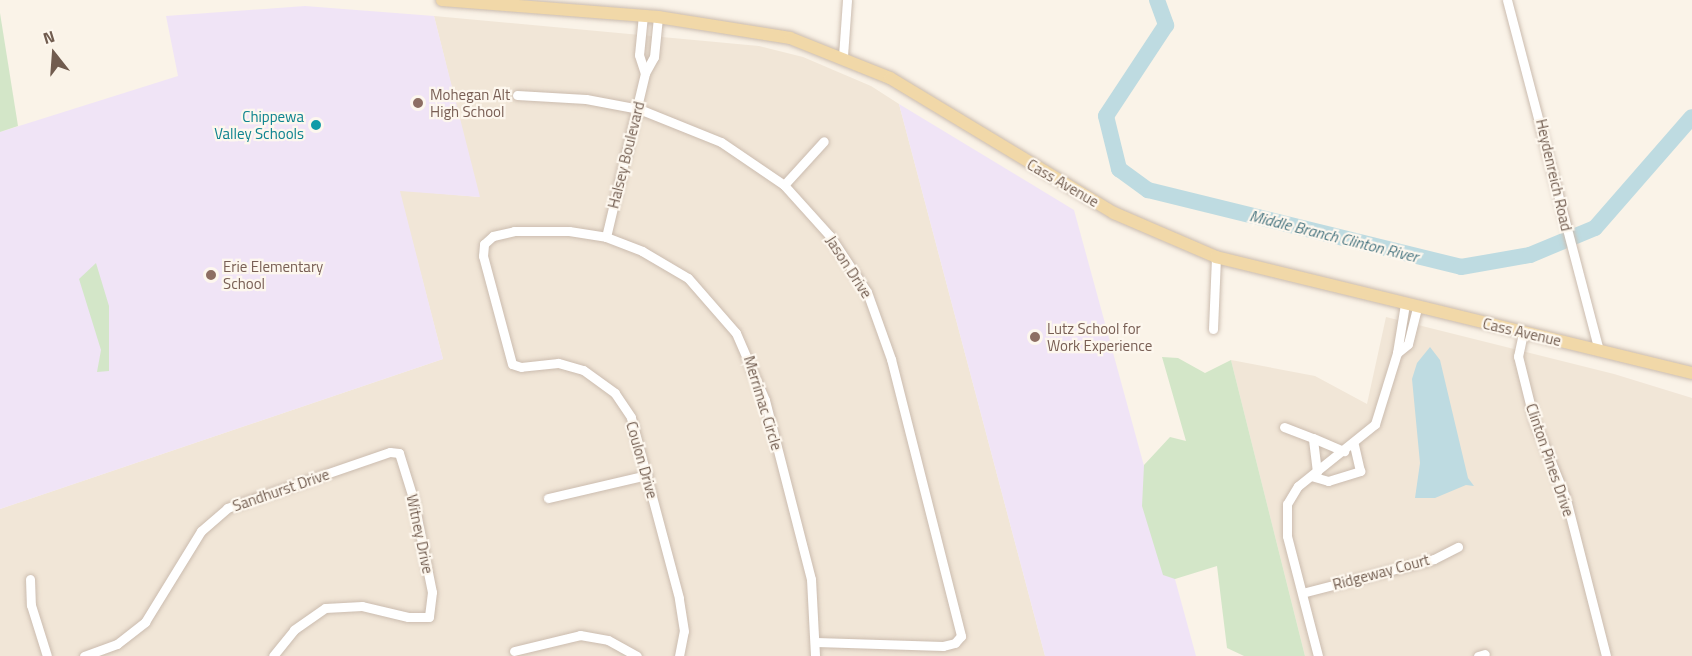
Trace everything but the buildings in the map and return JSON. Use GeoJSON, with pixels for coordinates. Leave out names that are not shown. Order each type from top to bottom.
{"type":"FeatureCollection","features":[{"type":"Feature","properties":{"kind":"main road","name":"Cass Avenue"},"geometry":{"type":"LineString","coordinates":[[442,0],[643,15],[769,33],[843,56],[915,92],[1114,213],[1216,257],[1692,373]]}},
{"type":"Feature","properties":{"kind":"street"},"geometry":{"type":"LineString","coordinates":[[843,56],[847,0]]}},
{"type":"Feature","properties":{"kind":"street","name":"Heydenreich Road"},"geometry":{"type":"LineString","coordinates":[[1507,0],[1533,88],[1560,206],[1599,351]]}},
{"type":"Feature","properties":{"kind":"street","name":"Halsey Boulevard"},"geometry":{"type":"LineString","coordinates":[[643,15],[639,55],[645,73]]}},
{"type":"Feature","properties":{"kind":"street","name":"Halsey Boulevard"},"geometry":{"type":"LineString","coordinates":[[606,237],[639,109],[645,73],[654,57],[658,17]]}},
{"type":"Feature","properties":{"kind":"street","name":"Jason Drive"},"geometry":{"type":"LineString","coordinates":[[517,95],[585,99],[639,109],[713,137],[784,185],[830,236],[876,312],[960,620],[959,640],[943,646],[816,642]]}},
{"type":"Feature","properties":{"kind":"street"},"geometry":{"type":"LineString","coordinates":[[784,185],[824,141]]}},
{"type":"Feature","properties":{"kind":"street","name":"Merrimac Circle"},"geometry":{"type":"LineString","coordinates":[[484,244],[493,236],[514,231],[569,231],[606,237],[660,259],[688,278],[716,308],[747,351],[765,400],[811,579],[815,656]]}},
{"type":"Feature","properties":{"kind":"street","name":"Coulon Drive"},"geometry":{"type":"LineString","coordinates":[[484,244],[489,277],[513,364],[566,365],[606,385],[631,417],[683,619],[679,656]]}},
{"type":"Feature","properties":{"kind":"street"},"geometry":{"type":"LineString","coordinates":[[1213,329],[1216,257]]}},
{"type":"Feature","properties":{"kind":"street"},"geometry":{"type":"LineString","coordinates":[[1318,656],[1285,514],[1292,493],[1354,444],[1381,414],[1411,305]]}},
{"type":"Feature","properties":{"kind":"street","name":"Clinton Pines Drive"},"geometry":{"type":"LineString","coordinates":[[1523,333],[1518,356],[1534,420],[1564,491],[1606,656]]}},
{"type":"Feature","properties":{"kind":"street"},"geometry":{"type":"LineString","coordinates":[[1284,427],[1344,451]]}},
{"type":"Feature","properties":{"kind":"street"},"geometry":{"type":"LineString","coordinates":[[1313,438],[1314,474]]}},
{"type":"Feature","properties":{"kind":"street"},"geometry":{"type":"LineString","coordinates":[[1314,474],[1328,481],[1357,473],[1360,462],[1354,444]]}},
{"type":"Feature","properties":{"kind":"street","name":"Sandhurst Drive"},"geometry":{"type":"LineString","coordinates":[[84,656],[117,644],[145,622],[201,531],[227,508],[390,452],[399,453]]}},
{"type":"Feature","properties":{"kind":"street","name":"Witney Drive"},"geometry":{"type":"LineString","coordinates":[[273,656],[294,630],[325,609],[362,606],[408,617],[429,617],[432,592],[413,498],[399,453]]}},
{"type":"Feature","properties":{"kind":"street"},"geometry":{"type":"LineString","coordinates":[[548,498],[647,475]]}},
{"type":"Feature","properties":{"kind":"street","name":"Ridgeway Court"},"geometry":{"type":"LineString","coordinates":[[1302,593],[1434,559],[1458,547]]}},
{"type":"Feature","properties":{"kind":"street"},"geometry":{"type":"LineString","coordinates":[[30,579],[31,605],[47,656]]}},
{"type":"Feature","properties":{"kind":"street"},"geometry":{"type":"LineString","coordinates":[[514,651],[580,635],[608,640],[636,656]]}},
{"type":"Feature","properties":{"kind":"shaded area","name":"Erie Elementary School"},"geometry":{"type":"Polygon","coordinates":[[[305,6],[434,16],[480,197],[400,191],[443,359],[0,509],[0,132],[178,76],[166,16],[305,6]]]}},
{"type":"Feature","properties":{"kind":"shaded area"},"geometry":{"type":"Polygon","coordinates":[[[434,16],[759,46],[803,57],[871,86],[899,104],[1045,656],[0,656],[0,509],[443,359],[399,190],[479,197],[434,16]]]}},
{"type":"Feature","properties":{"kind":"shaded area","name":"Lutz School for Work Experience"},"geometry":{"type":"Polygon","coordinates":[[[899,104],[1074,210],[1196,656],[1045,656],[899,104]]]}},
{"type":"Feature","properties":{"kind":"shaded area"},"geometry":{"type":"Polygon","coordinates":[[[1386,317],[1614,374],[1692,398],[1692,656],[1305,656],[1231,360],[1315,376],[1367,404],[1386,317]]]}},
{"type":"Feature","properties":{"kind":"green space"},"geometry":{"type":"Polygon","coordinates":[[[0,13],[18,126],[0,132],[0,13]]]}},
{"type":"Feature","properties":{"kind":"green space"},"geometry":{"type":"Polygon","coordinates":[[[96,263],[109,306],[109,371],[97,372],[101,350],[79,279],[96,263]]]}},
{"type":"Feature","properties":{"kind":"green space"},"geometry":{"type":"Polygon","coordinates":[[[1162,357],[1178,358],[1205,373],[1231,360],[1305,656],[1244,656],[1227,648],[1217,566],[1175,579],[1163,575],[1142,506],[1144,465],[1170,437],[1186,441],[1162,357]]]}},
{"type":"Feature","properties":{"kind":"water"},"geometry":{"type":"Polygon","coordinates":[[[1430,347],[1440,360],[1468,478],[1474,486],[1466,485],[1435,498],[1415,498],[1420,463],[1412,379],[1417,363],[1430,347]]]}},
{"type":"Feature","properties":{"kind":"waterway","name":"Middle Branch Clinton River"},"geometry":{"type":"LineString","coordinates":[[1157,0],[1166,25],[1106,116],[1119,169],[1148,190],[1461,267],[1530,255],[1595,228],[1692,117]]}},
{"type":"Feature","properties":{"kind":"place","name":"Mohegan Alt High School"},"geometry":{"type":"Point","coordinates":[418,103]}},
{"type":"Feature","properties":{"kind":"place","name":"Chippewa Valley Schools"},"geometry":{"type":"Point","coordinates":[316,125]}},
{"type":"Feature","properties":{"kind":"place","name":"Erie Elementary School"},"geometry":{"type":"Point","coordinates":[211,275]}},
{"type":"Feature","properties":{"kind":"place","name":"Lutz School for Work Experience"},"geometry":{"type":"Point","coordinates":[1035,337]}}]}
